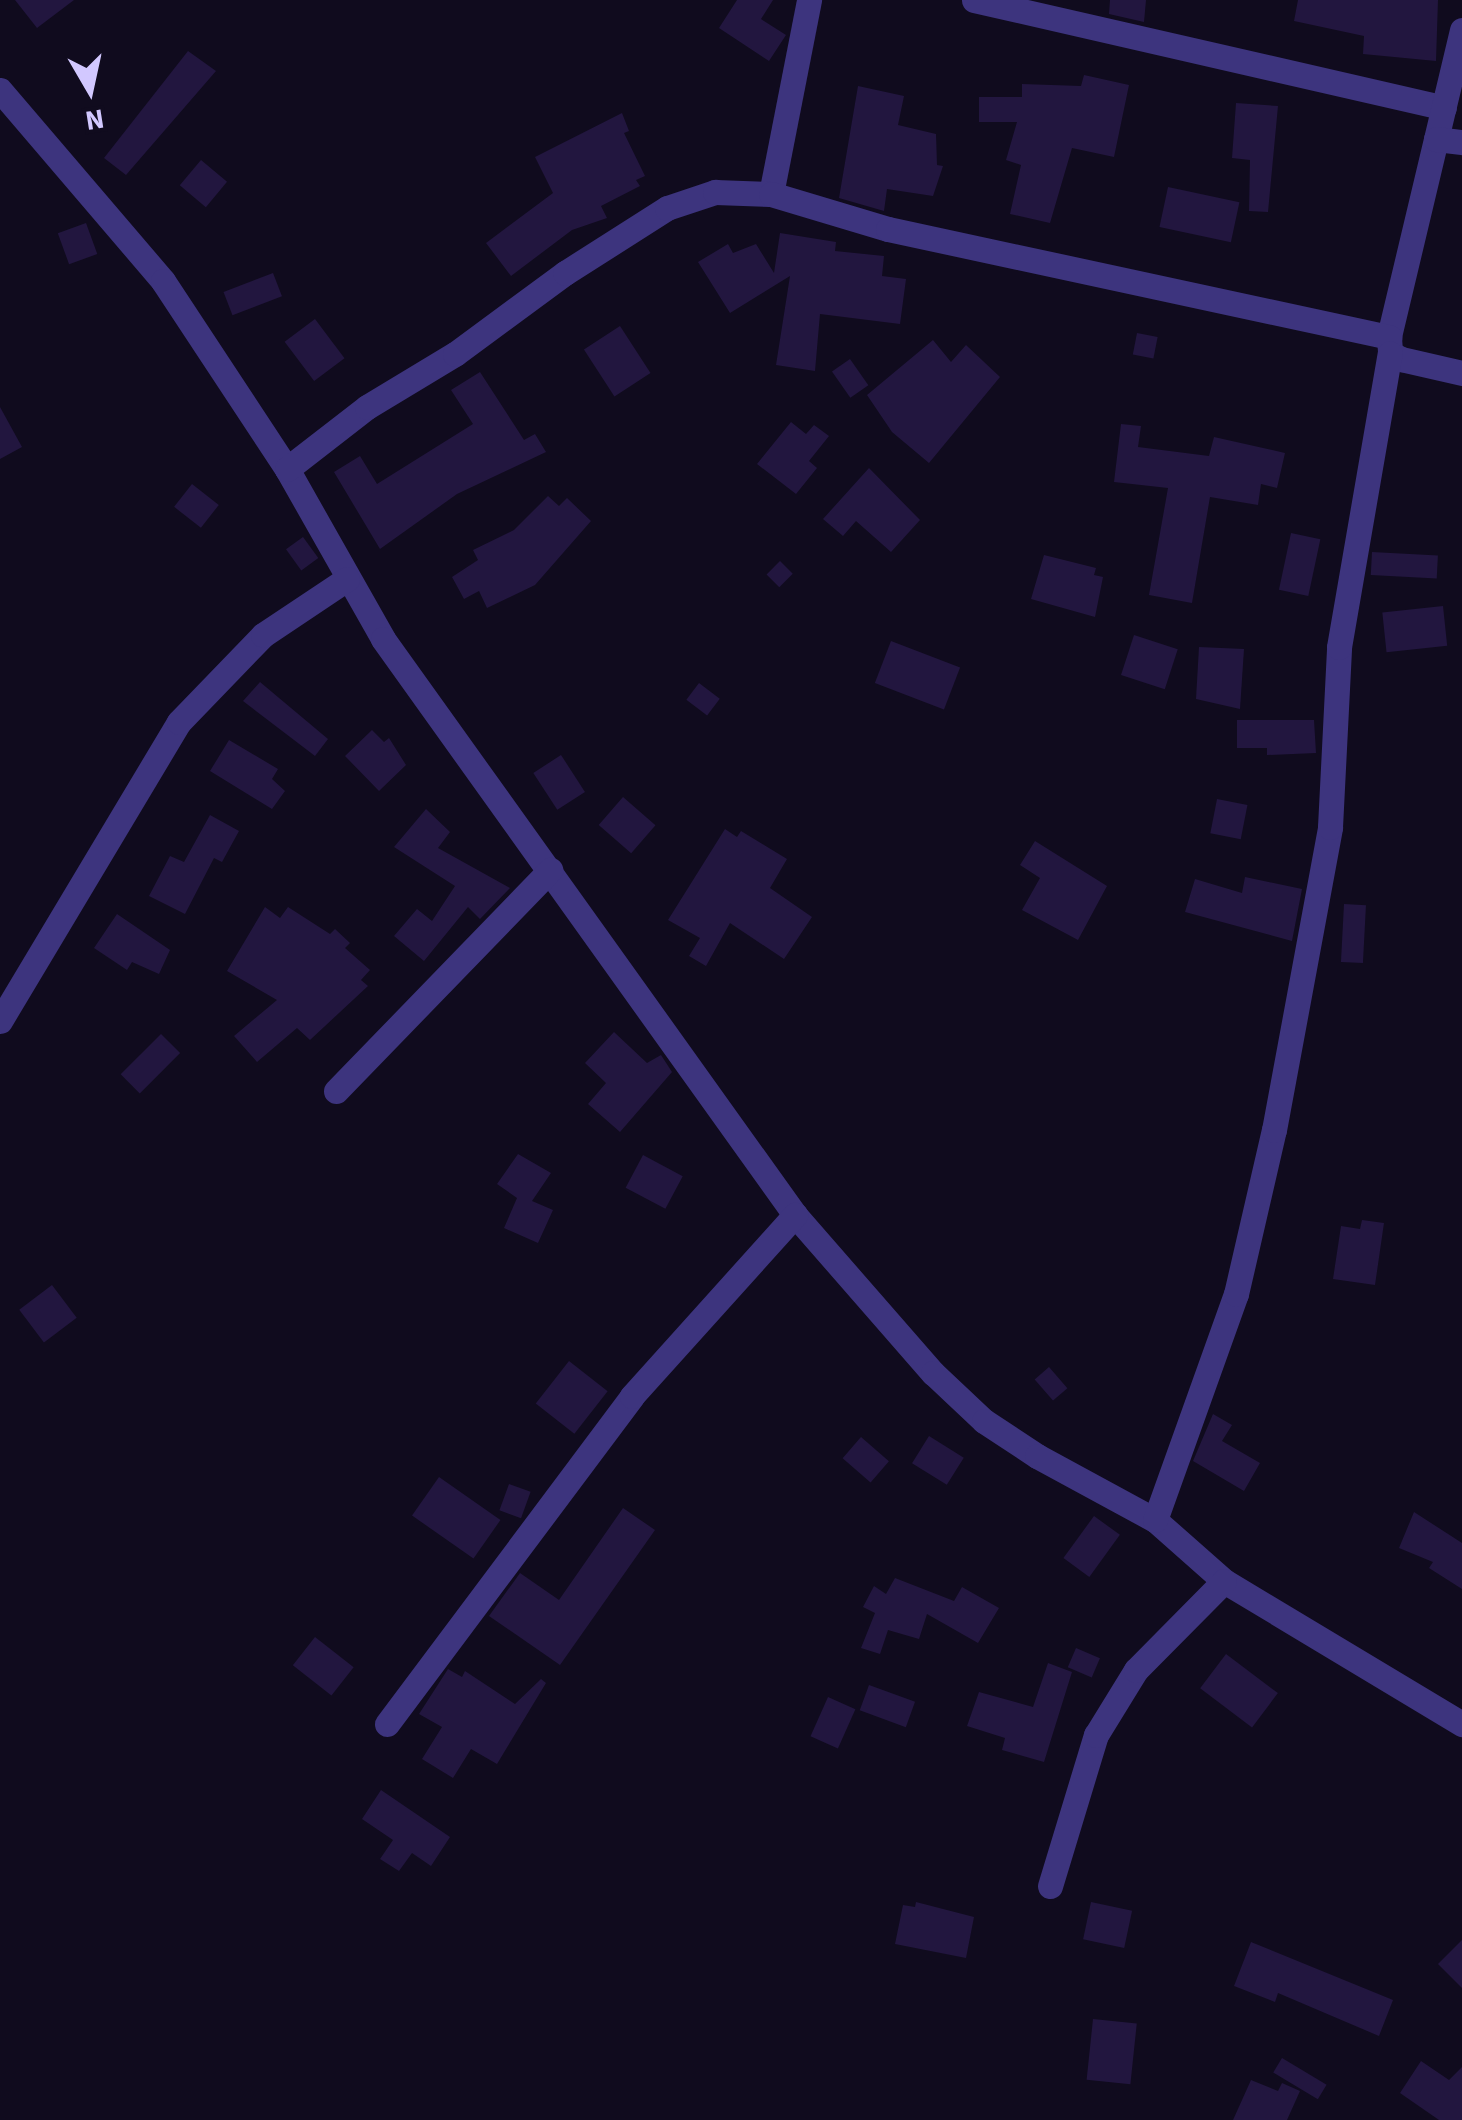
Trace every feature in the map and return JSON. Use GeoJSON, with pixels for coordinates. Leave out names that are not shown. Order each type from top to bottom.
{"type":"FeatureCollection","features":[{"type":"Feature","properties":{"kind":"street"},"geometry":{"type":"LineString","coordinates":[[772,194],[808,0]]}},
{"type":"Feature","properties":{"kind":"street"},"geometry":{"type":"LineString","coordinates":[[974,0],[1052,7],[1444,108]]}},
{"type":"Feature","properties":{"kind":"street"},"geometry":{"type":"LineString","coordinates":[[1156,1520],[1236,1294],[1274,1130],[1330,827],[1338,647],[1389,345],[1449,140],[1444,108],[1462,30]]}},
{"type":"Feature","properties":{"kind":"street"},"geometry":{"type":"LineString","coordinates":[[0,90],[163,281],[286,469],[347,580],[550,870],[794,1216],[932,1373],[984,1421],[1156,1520],[1224,1581],[1462,1724]]}},
{"type":"Feature","properties":{"kind":"street"},"geometry":{"type":"LineString","coordinates":[[286,469],[367,406],[668,208],[715,192],[772,194],[888,229],[1389,345],[1462,373]]}},
{"type":"Feature","properties":{"kind":"street"},"geometry":{"type":"LineString","coordinates":[[0,1021],[179,722],[263,635],[347,580]]}},
{"type":"Feature","properties":{"kind":"street"},"geometry":{"type":"LineString","coordinates":[[336,1091],[550,870]]}},
{"type":"Feature","properties":{"kind":"street"},"geometry":{"type":"LineString","coordinates":[[387,1724],[632,1396],[794,1216]]}},
{"type":"Feature","properties":{"kind":"street"},"geometry":{"type":"LineString","coordinates":[[1050,1886],[1096,1735],[1136,1670],[1224,1581]]}},
{"type":"Feature","properties":{"kind":"building"},"geometry":{"type":"Polygon","coordinates":[[[15,0],[74,0],[37,28],[15,0]]]}},
{"type":"Feature","properties":{"kind":"building"},"geometry":{"type":"Polygon","coordinates":[[[737,0],[773,0],[761,19],[786,35],[769,61],[719,28],[737,0]]]}},
{"type":"Feature","properties":{"kind":"building"},"geometry":{"type":"Polygon","coordinates":[[[1110,0],[1146,0],[1144,22],[1109,14],[1110,0]]]}},
{"type":"Feature","properties":{"kind":"building"},"geometry":{"type":"Polygon","coordinates":[[[1298,0],[1438,0],[1436,61],[1363,54],[1364,36],[1294,21],[1298,0]]]}},
{"type":"Feature","properties":{"kind":"building"},"geometry":{"type":"Polygon","coordinates":[[[188,51],[216,71],[126,175],[104,158],[188,51]]]}},
{"type":"Feature","properties":{"kind":"building"},"geometry":{"type":"Polygon","coordinates":[[[1084,75],[1129,85],[1114,157],[1072,148],[1050,223],[1010,214],[1021,165],[1006,160],[1017,122],[979,122],[979,97],[1022,97],[1022,84],[1081,86],[1084,75]]]}},
{"type":"Feature","properties":{"kind":"building"},"geometry":{"type":"Polygon","coordinates":[[[858,86],[904,96],[898,125],[936,134],[937,165],[943,166],[933,196],[887,189],[884,211],[839,198],[858,86]]]}},
{"type":"Feature","properties":{"kind":"building"},"geometry":{"type":"Polygon","coordinates":[[[1236,103],[1278,106],[1268,212],[1249,211],[1250,160],[1232,158],[1236,103]]]}},
{"type":"Feature","properties":{"kind":"building"},"geometry":{"type":"Polygon","coordinates":[[[622,113],[629,131],[624,133],[645,176],[636,180],[640,186],[601,206],[607,218],[572,230],[511,276],[486,243],[553,193],[535,157],[622,113]]]}},
{"type":"Feature","properties":{"kind":"building"},"geometry":{"type":"Polygon","coordinates":[[[201,160],[227,182],[206,207],[180,185],[201,160]]]}},
{"type":"Feature","properties":{"kind":"building"},"geometry":{"type":"Polygon","coordinates":[[[1168,187],[1239,202],[1231,242],[1159,227],[1168,187]]]}},
{"type":"Feature","properties":{"kind":"building"},"geometry":{"type":"Polygon","coordinates":[[[86,223],[97,254],[69,264],[58,233],[86,223]]]}},
{"type":"Feature","properties":{"kind":"building"},"geometry":{"type":"Polygon","coordinates":[[[780,233],[836,242],[835,251],[884,256],[882,276],[906,279],[900,324],[820,314],[815,371],[776,365],[790,276],[730,313],[698,262],[728,244],[733,253],[756,244],[774,273],[780,233]]]}},
{"type":"Feature","properties":{"kind":"building"},"geometry":{"type":"Polygon","coordinates":[[[273,273],[282,296],[232,315],[224,292],[273,273]]]}},
{"type":"Feature","properties":{"kind":"building"},"geometry":{"type":"Polygon","coordinates":[[[315,319],[344,358],[314,381],[285,342],[315,319]]]}},
{"type":"Feature","properties":{"kind":"building"},"geometry":{"type":"Polygon","coordinates":[[[620,326],[650,373],[614,396],[584,349],[620,326]]]}},
{"type":"Feature","properties":{"kind":"building"},"geometry":{"type":"Polygon","coordinates":[[[1137,333],[1158,337],[1153,359],[1133,355],[1137,333]]]}},
{"type":"Feature","properties":{"kind":"building"},"geometry":{"type":"Polygon","coordinates":[[[933,340],[951,362],[966,345],[1000,377],[929,463],[892,432],[867,395],[933,340]]]}},
{"type":"Feature","properties":{"kind":"building"},"geometry":{"type":"Polygon","coordinates":[[[850,359],[868,385],[850,398],[832,372],[850,359]]]}},
{"type":"Feature","properties":{"kind":"building"},"geometry":{"type":"Polygon","coordinates":[[[480,372],[524,440],[535,434],[546,452],[457,494],[380,549],[334,472],[360,456],[377,484],[473,424],[451,390],[480,372]]]}},
{"type":"Feature","properties":{"kind":"building"},"geometry":{"type":"Polygon","coordinates":[[[0,407],[22,447],[0,459],[0,407]]]}},
{"type":"Feature","properties":{"kind":"building"},"geometry":{"type":"Polygon","coordinates":[[[791,422],[806,434],[814,425],[829,436],[809,461],[817,468],[796,494],[757,464],[791,422]]]}},
{"type":"Feature","properties":{"kind":"building"},"geometry":{"type":"Polygon","coordinates":[[[1121,424],[1141,426],[1138,447],[1209,456],[1214,437],[1285,453],[1277,488],[1261,484],[1258,505],[1210,497],[1192,603],[1149,595],[1168,488],[1114,482],[1121,424]]]}},
{"type":"Feature","properties":{"kind":"building"},"geometry":{"type":"Polygon","coordinates":[[[869,468],[920,520],[891,552],[856,521],[843,536],[823,519],[869,468]]]}},
{"type":"Feature","properties":{"kind":"building"},"geometry":{"type":"Polygon","coordinates":[[[192,484],[219,505],[201,528],[174,507],[192,484]]]}},
{"type":"Feature","properties":{"kind":"building"},"geometry":{"type":"Polygon","coordinates":[[[548,496],[559,506],[567,498],[591,521],[535,585],[487,608],[479,591],[464,599],[452,577],[478,560],[473,550],[514,530],[548,496]]]}},
{"type":"Feature","properties":{"kind":"building"},"geometry":{"type":"Polygon","coordinates":[[[1291,533],[1320,539],[1308,596],[1279,590],[1291,533]]]}},
{"type":"Feature","properties":{"kind":"building"},"geometry":{"type":"Polygon","coordinates":[[[303,537],[318,558],[301,570],[286,549],[303,537]]]}},
{"type":"Feature","properties":{"kind":"building"},"geometry":{"type":"Polygon","coordinates":[[[1372,552],[1438,555],[1437,578],[1371,575],[1372,552]]]}},
{"type":"Feature","properties":{"kind":"building"},"geometry":{"type":"Polygon","coordinates":[[[1044,555],[1096,568],[1094,575],[1103,577],[1095,617],[1031,599],[1044,555]]]}},
{"type":"Feature","properties":{"kind":"building"},"geometry":{"type":"Polygon","coordinates":[[[780,561],[793,574],[779,587],[767,574],[780,561]]]}},
{"type":"Feature","properties":{"kind":"building"},"geometry":{"type":"Polygon","coordinates":[[[1443,606],[1447,646],[1387,652],[1382,612],[1443,606]]]}},
{"type":"Feature","properties":{"kind":"building"},"geometry":{"type":"Polygon","coordinates":[[[1134,635],[1178,649],[1165,689],[1121,675],[1134,635]]]}},
{"type":"Feature","properties":{"kind":"building"},"geometry":{"type":"Polygon","coordinates":[[[891,641],[960,668],[944,710],[875,683],[891,641]]]}},
{"type":"Feature","properties":{"kind":"building"},"geometry":{"type":"Polygon","coordinates":[[[1199,647],[1244,649],[1240,709],[1196,699],[1199,647]]]}},
{"type":"Feature","properties":{"kind":"building"},"geometry":{"type":"Polygon","coordinates":[[[260,682],[328,739],[315,756],[243,701],[260,682]]]}},
{"type":"Feature","properties":{"kind":"building"},"geometry":{"type":"Polygon","coordinates":[[[699,683],[720,699],[707,715],[686,700],[699,683]]]}},
{"type":"Feature","properties":{"kind":"building"},"geometry":{"type":"Polygon","coordinates":[[[1237,720],[1314,720],[1316,753],[1267,755],[1267,748],[1237,748],[1237,720]]]}},
{"type":"Feature","properties":{"kind":"building"},"geometry":{"type":"Polygon","coordinates":[[[372,730],[384,742],[389,738],[406,765],[379,791],[345,756],[372,730]]]}},
{"type":"Feature","properties":{"kind":"building"},"geometry":{"type":"Polygon","coordinates":[[[229,740],[278,769],[272,779],[285,791],[272,809],[210,771],[229,740]]]}},
{"type":"Feature","properties":{"kind":"building"},"geometry":{"type":"Polygon","coordinates":[[[561,755],[585,792],[557,810],[533,773],[561,755]]]}},
{"type":"Feature","properties":{"kind":"building"},"geometry":{"type":"Polygon","coordinates":[[[623,797],[655,825],[631,853],[599,825],[623,797]]]}},
{"type":"Feature","properties":{"kind":"building"},"geometry":{"type":"Polygon","coordinates":[[[1217,799],[1247,805],[1241,839],[1210,833],[1217,799]]]}},
{"type":"Feature","properties":{"kind":"building"},"geometry":{"type":"Polygon","coordinates":[[[426,809],[450,832],[438,848],[510,888],[480,919],[468,907],[424,961],[394,936],[417,909],[432,921],[455,886],[394,847],[426,809]]]}},
{"type":"Feature","properties":{"kind":"building"},"geometry":{"type":"Polygon","coordinates":[[[210,815],[239,831],[222,862],[214,858],[185,914],[149,896],[170,856],[184,862],[210,815]]]}},
{"type":"Feature","properties":{"kind":"building"},"geometry":{"type":"Polygon","coordinates":[[[725,829],[737,837],[741,831],[787,859],[770,888],[812,917],[784,959],[730,923],[706,966],[689,956],[700,938],[668,920],[725,829]]]}},
{"type":"Feature","properties":{"kind":"building"},"geometry":{"type":"Polygon","coordinates":[[[1035,841],[1107,886],[1078,940],[1022,910],[1040,878],[1020,865],[1035,841]]]}},
{"type":"Feature","properties":{"kind":"building"},"geometry":{"type":"Polygon","coordinates":[[[1245,877],[1302,889],[1292,941],[1185,912],[1195,879],[1242,893],[1245,877]]]}},
{"type":"Feature","properties":{"kind":"building"},"geometry":{"type":"Polygon","coordinates":[[[1344,904],[1366,905],[1363,963],[1341,962],[1344,904]]]}},
{"type":"Feature","properties":{"kind":"building"},"geometry":{"type":"Polygon","coordinates":[[[265,907],[280,918],[288,907],[330,934],[335,929],[350,943],[345,948],[370,970],[361,980],[368,986],[310,1040],[297,1028],[257,1062],[234,1036],[277,1000],[227,971],[265,907]]]}},
{"type":"Feature","properties":{"kind":"building"},"geometry":{"type":"Polygon","coordinates":[[[117,914],[170,950],[159,974],[132,962],[127,970],[94,948],[117,914]]]}},
{"type":"Feature","properties":{"kind":"building"},"geometry":{"type":"Polygon","coordinates":[[[614,1032],[647,1063],[661,1055],[672,1072],[620,1132],[588,1104],[606,1083],[585,1063],[614,1032]]]}},
{"type":"Feature","properties":{"kind":"building"},"geometry":{"type":"Polygon","coordinates":[[[161,1034],[180,1053],[140,1093],[121,1074],[161,1034]]]}},
{"type":"Feature","properties":{"kind":"building"},"geometry":{"type":"Polygon","coordinates":[[[518,1154],[551,1173],[532,1201],[553,1210],[538,1243],[504,1228],[517,1198],[497,1184],[518,1154]]]}},
{"type":"Feature","properties":{"kind":"building"},"geometry":{"type":"Polygon","coordinates":[[[643,1155],[683,1176],[665,1209],[626,1188],[643,1155]]]}},
{"type":"Feature","properties":{"kind":"building"},"geometry":{"type":"Polygon","coordinates":[[[1362,1220],[1384,1223],[1375,1285],[1333,1279],[1341,1226],[1360,1229],[1362,1220]]]}},
{"type":"Feature","properties":{"kind":"building"},"geometry":{"type":"Polygon","coordinates":[[[52,1285],[77,1318],[44,1342],[19,1310],[52,1285]]]}},
{"type":"Feature","properties":{"kind":"building"},"geometry":{"type":"Polygon","coordinates":[[[569,1361],[608,1391],[574,1434],[536,1404],[569,1361]]]}},
{"type":"Feature","properties":{"kind":"building"},"geometry":{"type":"Polygon","coordinates":[[[1049,1367],[1067,1388],[1053,1401],[1035,1379],[1049,1367]]]}},
{"type":"Feature","properties":{"kind":"building"},"geometry":{"type":"Polygon","coordinates":[[[1213,1414],[1232,1425],[1222,1441],[1260,1463],[1244,1491],[1193,1461],[1213,1414]]]}},
{"type":"Feature","properties":{"kind":"building"},"geometry":{"type":"Polygon","coordinates":[[[929,1436],[964,1458],[947,1485],[912,1463],[929,1436]]]}},
{"type":"Feature","properties":{"kind":"building"},"geometry":{"type":"Polygon","coordinates":[[[861,1437],[889,1461],[871,1482],[843,1458],[861,1437]]]}},
{"type":"Feature","properties":{"kind":"building"},"geometry":{"type":"Polygon","coordinates":[[[439,1477],[500,1520],[473,1559],[412,1516],[439,1477]]]}},
{"type":"Feature","properties":{"kind":"building"},"geometry":{"type":"Polygon","coordinates":[[[509,1484],[531,1492],[521,1518],[499,1510],[509,1484]]]}},
{"type":"Feature","properties":{"kind":"building"},"geometry":{"type":"Polygon","coordinates":[[[623,1508],[655,1530],[560,1665],[489,1616],[520,1573],[559,1600],[623,1508]]]}},
{"type":"Feature","properties":{"kind":"building"},"geometry":{"type":"Polygon","coordinates":[[[1414,1512],[1462,1543],[1462,1589],[1429,1568],[1433,1562],[1399,1548],[1414,1512]]]}},
{"type":"Feature","properties":{"kind":"building"},"geometry":{"type":"Polygon","coordinates":[[[1094,1516],[1120,1535],[1089,1577],[1063,1558],[1094,1516]]]}},
{"type":"Feature","properties":{"kind":"building"},"geometry":{"type":"Polygon","coordinates":[[[895,1578],[954,1601],[962,1587],[999,1608],[978,1643],[927,1614],[919,1639],[888,1630],[880,1654],[861,1648],[875,1613],[863,1607],[874,1586],[886,1594],[895,1578]]]}},
{"type":"Feature","properties":{"kind":"building"},"geometry":{"type":"Polygon","coordinates":[[[315,1637],[354,1667],[331,1696],[293,1665],[315,1637]]]}},
{"type":"Feature","properties":{"kind":"building"},"geometry":{"type":"Polygon","coordinates":[[[1076,1648],[1100,1658],[1092,1677],[1068,1667],[1076,1648]]]}},
{"type":"Feature","properties":{"kind":"building"},"geometry":{"type":"Polygon","coordinates":[[[1226,1654],[1278,1693],[1252,1727],[1200,1688],[1226,1654]]]}},
{"type":"Feature","properties":{"kind":"building"},"geometry":{"type":"Polygon","coordinates":[[[1048,1663],[1072,1672],[1044,1762],[1002,1750],[1005,1738],[967,1726],[979,1692],[1033,1707],[1048,1663]]]}},
{"type":"Feature","properties":{"kind":"building"},"geometry":{"type":"Polygon","coordinates":[[[448,1669],[462,1677],[465,1671],[515,1704],[541,1679],[546,1683],[497,1764],[471,1749],[453,1778],[422,1759],[442,1727],[419,1714],[448,1669]]]}},
{"type":"Feature","properties":{"kind":"building"},"geometry":{"type":"Polygon","coordinates":[[[869,1685],[915,1702],[906,1727],[860,1710],[869,1685]]]}},
{"type":"Feature","properties":{"kind":"building"},"geometry":{"type":"Polygon","coordinates":[[[828,1697],[855,1709],[838,1748],[811,1736],[828,1697]]]}},
{"type":"Feature","properties":{"kind":"building"},"geometry":{"type":"Polygon","coordinates":[[[381,1790],[450,1837],[431,1866],[412,1853],[399,1871],[380,1859],[393,1840],[362,1819],[381,1790]]]}},
{"type":"Feature","properties":{"kind":"building"},"geometry":{"type":"Polygon","coordinates":[[[916,1902],[974,1917],[966,1958],[895,1944],[903,1905],[915,1907],[916,1902]]]}},
{"type":"Feature","properties":{"kind":"building"},"geometry":{"type":"Polygon","coordinates":[[[1091,1902],[1132,1911],[1124,1948],[1083,1939],[1091,1902]]]}},
{"type":"Feature","properties":{"kind":"building"},"geometry":{"type":"Polygon","coordinates":[[[1462,1940],[1462,1988],[1438,1964],[1462,1940]]]}},
{"type":"Feature","properties":{"kind":"building"},"geometry":{"type":"Polygon","coordinates":[[[1251,1942],[1393,2000],[1379,2036],[1278,1993],[1275,2002],[1234,1986],[1251,1942]]]}},
{"type":"Feature","properties":{"kind":"building"},"geometry":{"type":"Polygon","coordinates":[[[1093,2019],[1137,2024],[1130,2084],[1087,2080],[1093,2019]]]}},
{"type":"Feature","properties":{"kind":"building"},"geometry":{"type":"Polygon","coordinates":[[[1282,2058],[1327,2085],[1318,2099],[1273,2073],[1282,2058]]]}},
{"type":"Feature","properties":{"kind":"building"},"geometry":{"type":"Polygon","coordinates":[[[1421,2061],[1449,2080],[1462,2067],[1462,2120],[1439,2120],[1400,2093],[1421,2061]]]}},
{"type":"Feature","properties":{"kind":"building"},"geometry":{"type":"Polygon","coordinates":[[[1251,2080],[1278,2091],[1282,2083],[1300,2091],[1287,2120],[1233,2120],[1251,2080]]]}}]}
